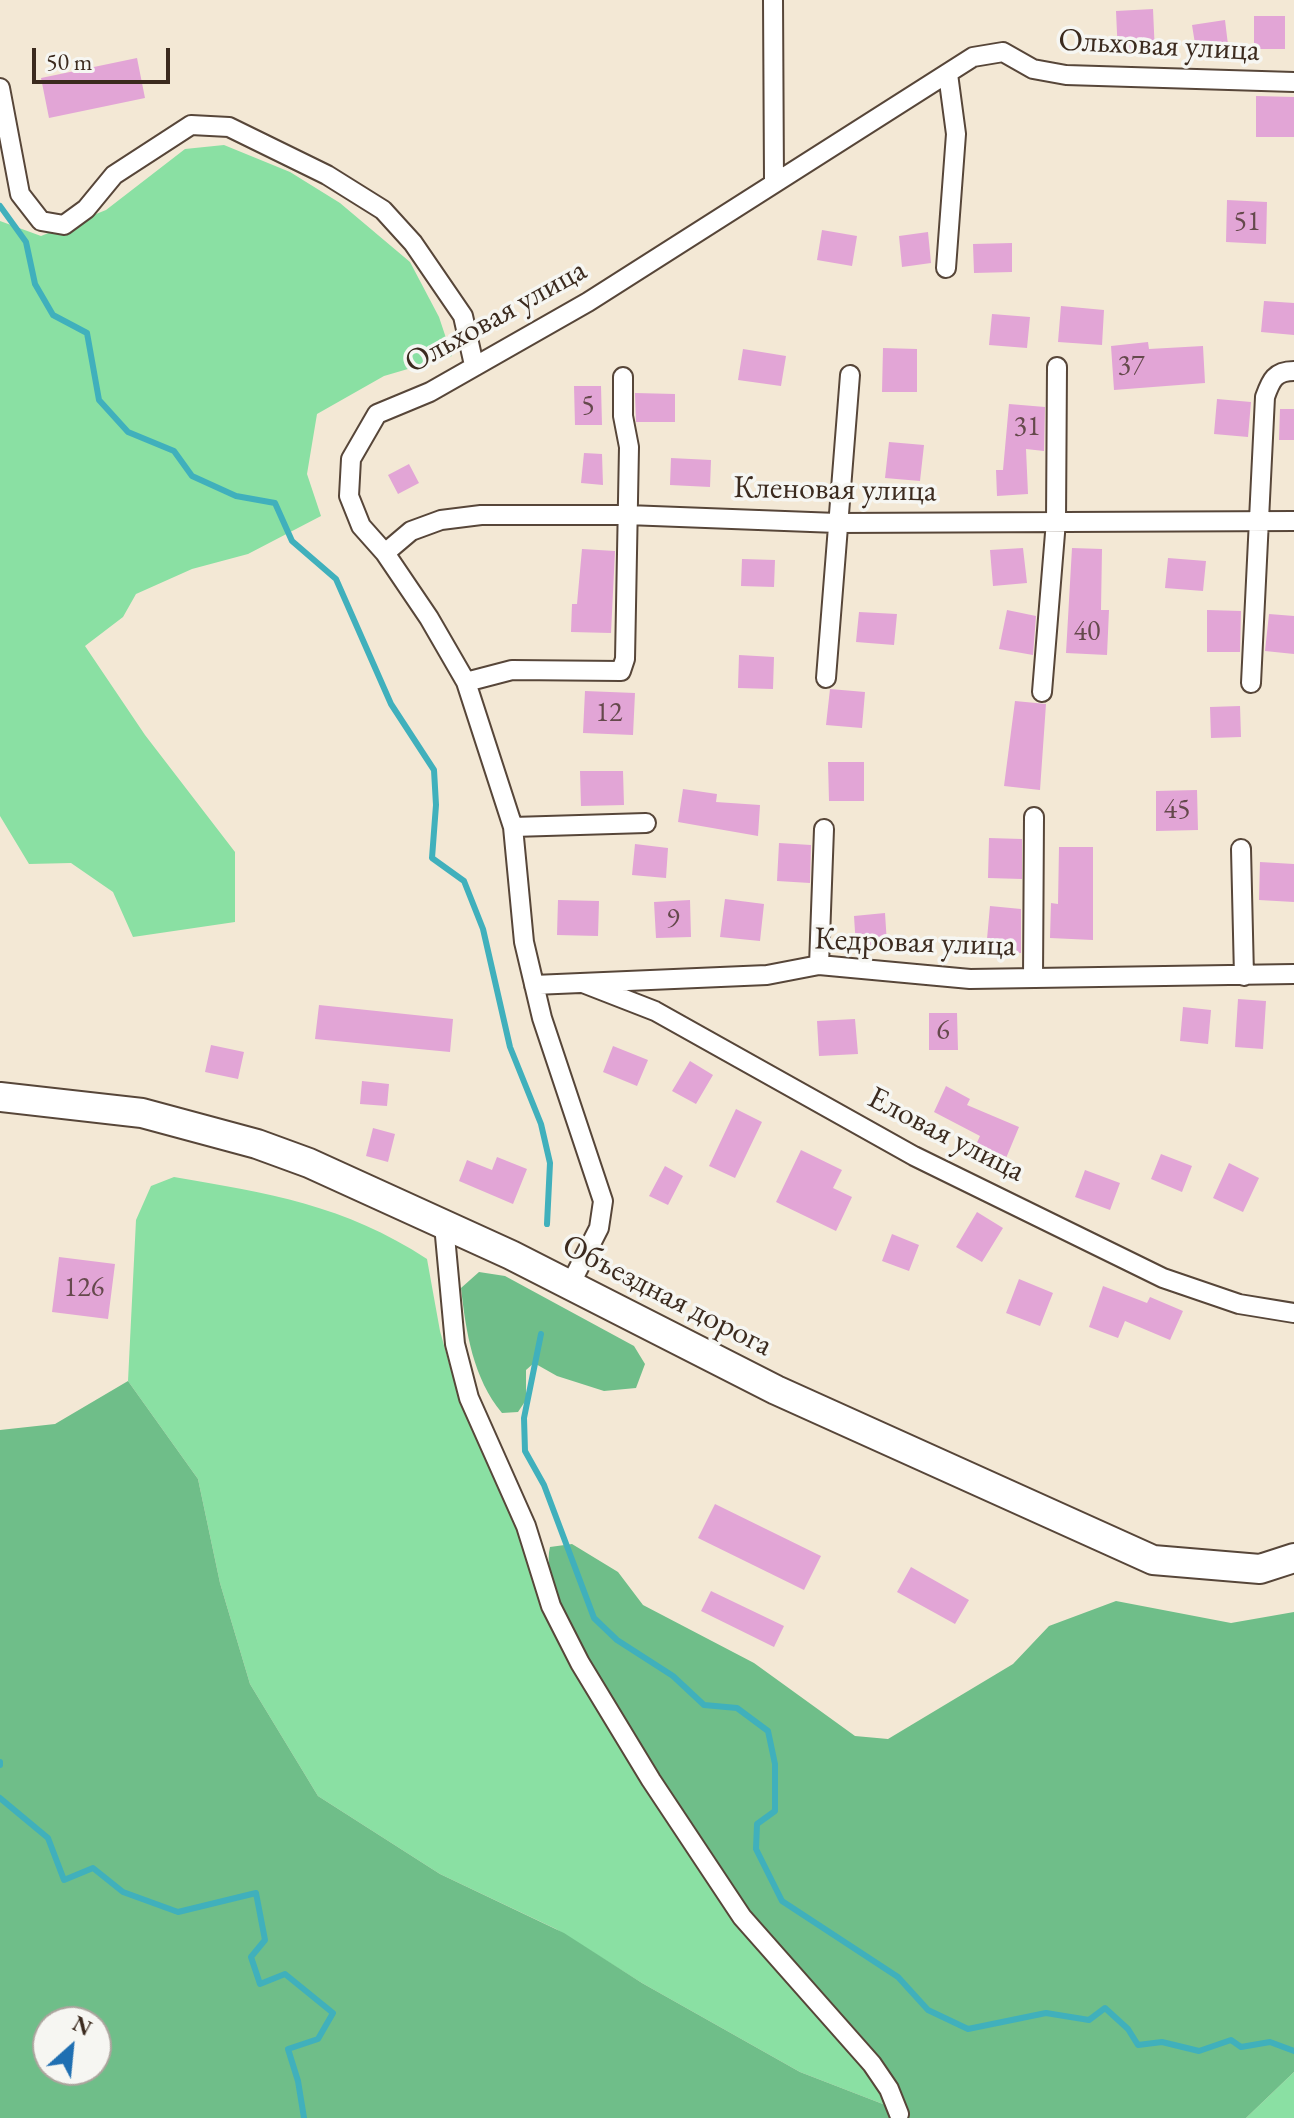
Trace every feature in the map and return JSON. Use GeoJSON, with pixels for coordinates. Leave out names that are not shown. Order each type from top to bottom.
{"type":"FeatureCollection","features":[{"type":"Feature","properties":{"kind":"main road","name":"Объездная дорога"},"geometry":{"type":"LineString","coordinates":[[0,1097],[142,1113],[257,1144],[309,1163],[570,1285],[776,1390],[1153,1560],[1260,1569],[1294,1558]]}},
{"type":"Feature","properties":{"kind":"street"},"geometry":{"type":"LineString","coordinates":[[773,0],[774,181]]}},
{"type":"Feature","properties":{"kind":"street","name":"Ольховая улица"},"geometry":{"type":"LineString","coordinates":[[570,1285],[599,1228],[603,1201],[597,1176],[556,1068],[534,985],[524,942],[513,827],[466,682],[385,553],[361,526],[349,496],[351,459],[377,414],[430,392],[588,302],[973,57],[1003,52],[1033,69],[1066,75],[1294,82]]}},
{"type":"Feature","properties":{"kind":"street"},"geometry":{"type":"LineString","coordinates":[[946,268],[956,134],[948,74]]}},
{"type":"Feature","properties":{"kind":"street"},"geometry":{"type":"LineString","coordinates":[[0,88],[20,194],[41,221],[64,225],[86,209],[114,175],[191,125],[229,127],[327,175],[383,210],[413,243],[463,316],[474,365]]}},
{"type":"Feature","properties":{"kind":"street"},"geometry":{"type":"LineString","coordinates":[[1042,692],[1056,521],[1057,367]]}},
{"type":"Feature","properties":{"kind":"street"},"geometry":{"type":"LineString","coordinates":[[1251,683],[1265,397],[1271,380],[1281,371],[1294,371]]}},
{"type":"Feature","properties":{"kind":"street"},"geometry":{"type":"LineString","coordinates":[[826,678],[850,375]]}},
{"type":"Feature","properties":{"kind":"street"},"geometry":{"type":"LineString","coordinates":[[466,682],[512,670],[621,671],[625,659],[629,447],[623,416],[623,377]]}},
{"type":"Feature","properties":{"kind":"street","name":"Кленовая улица"},"geometry":{"type":"LineString","coordinates":[[385,553],[411,531],[441,520],[481,515],[627,515],[837,523],[1294,521]]}},
{"type":"Feature","properties":{"kind":"street"},"geometry":{"type":"LineString","coordinates":[[1033,978],[1034,817]]}},
{"type":"Feature","properties":{"kind":"street"},"geometry":{"type":"LineString","coordinates":[[513,827],[646,823]]}},
{"type":"Feature","properties":{"kind":"street"},"geometry":{"type":"LineString","coordinates":[[819,965],[824,829]]}},
{"type":"Feature","properties":{"kind":"street"},"geometry":{"type":"LineString","coordinates":[[1241,849],[1244,976]]}},
{"type":"Feature","properties":{"kind":"street","name":"Кедровая улица"},"geometry":{"type":"LineString","coordinates":[[534,985],[767,975],[819,965],[970,979],[1294,974]]}},
{"type":"Feature","properties":{"kind":"street","name":"Еловая улица"},"geometry":{"type":"LineString","coordinates":[[583,983],[655,1011],[914,1156],[1112,1249],[1163,1278],[1239,1304],[1294,1313]]}},
{"type":"Feature","properties":{"kind":"street"},"geometry":{"type":"LineString","coordinates":[[444,1225],[455,1344],[469,1398],[526,1526],[551,1606],[580,1663],[651,1780],[742,1917],[872,2064],[889,2089],[899,2114]]}},
{"type":"Feature","properties":{"kind":"green space"},"geometry":{"type":"Polygon","coordinates":[[[224,145],[290,172],[340,203],[410,262],[439,317],[452,356],[384,376],[317,414],[307,474],[321,516],[248,554],[192,569],[136,594],[123,617],[85,646],[145,735],[235,852],[235,922],[133,937],[113,892],[71,863],[29,864],[0,816],[0,221],[41,236],[106,210],[185,149],[224,145]]]}},
{"type":"Feature","properties":{"kind":"green space"},"geometry":{"type":"Polygon","coordinates":[[[174,1177],[274,1196],[336,1214],[366,1226],[427,1259],[440,1331],[461,1406],[505,1491],[544,1609],[688,1854],[724,1906],[874,2081],[888,2106],[800,2072],[642,1983],[556,1929],[440,1874],[318,1796],[250,1684],[220,1583],[198,1479],[128,1381],[136,1220],[151,1186],[174,1177]]]}},
{"type":"Feature","properties":{"kind":"green space"},"geometry":{"type":"Polygon","coordinates":[[[479,1272],[505,1276],[634,1346],[645,1364],[636,1388],[604,1391],[557,1376],[534,1363],[526,1370],[526,1400],[518,1412],[502,1413],[484,1385],[472,1354],[465,1321],[461,1288],[479,1272]]]}},
{"type":"Feature","properties":{"kind":"green space"},"geometry":{"type":"Polygon","coordinates":[[[128,1381],[198,1479],[220,1583],[250,1684],[318,1796],[440,1874],[564,1933],[642,1983],[800,2072],[888,2106],[889,2118],[0,2118],[0,1430],[55,1424],[128,1381]]]}},
{"type":"Feature","properties":{"kind":"green space"},"geometry":{"type":"Polygon","coordinates":[[[572,1544],[618,1572],[643,1605],[754,1663],[855,1736],[888,1739],[1013,1664],[1049,1626],[1116,1601],[1231,1623],[1294,1612],[1294,2072],[1246,2118],[906,2118],[902,2096],[888,2070],[868,2043],[752,1921],[600,1685],[560,1606],[550,1572],[550,1547],[572,1544]]]}},
{"type":"Feature","properties":{"kind":"green space"},"geometry":{"type":"Polygon","coordinates":[[[1294,2072],[1294,2118],[1246,2118],[1294,2072]]]}},
{"type":"Feature","properties":{"kind":"building"},"geometry":{"type":"Polygon","coordinates":[[[1153,9],[1155,54],[1118,55],[1116,11],[1153,9]]]}},
{"type":"Feature","properties":{"kind":"building"},"geometry":{"type":"Polygon","coordinates":[[[1254,16],[1285,16],[1285,49],[1254,49],[1254,16]]]}},
{"type":"Feature","properties":{"kind":"building"},"geometry":{"type":"Polygon","coordinates":[[[1225,20],[1228,45],[1196,50],[1192,25],[1225,20]]]}},
{"type":"Feature","properties":{"kind":"building"},"geometry":{"type":"Polygon","coordinates":[[[137,58],[145,98],[49,118],[41,78],[137,58]]]}},
{"type":"Feature","properties":{"kind":"building"},"geometry":{"type":"Polygon","coordinates":[[[1256,96],[1294,97],[1294,137],[1256,137],[1256,96]]]}},
{"type":"Feature","properties":{"kind":"building"},"geometry":{"type":"Polygon","coordinates":[[[1227,200],[1267,202],[1266,244],[1226,242],[1227,200]]]}},
{"type":"Feature","properties":{"kind":"building"},"geometry":{"type":"Polygon","coordinates":[[[822,230],[857,236],[852,266],[817,260],[822,230]]]}},
{"type":"Feature","properties":{"kind":"building"},"geometry":{"type":"Polygon","coordinates":[[[928,232],[931,263],[902,267],[899,236],[928,232]]]}},
{"type":"Feature","properties":{"kind":"building"},"geometry":{"type":"Polygon","coordinates":[[[1012,243],[1012,272],[974,273],[973,244],[1012,243]]]}},
{"type":"Feature","properties":{"kind":"building"},"geometry":{"type":"Polygon","coordinates":[[[1264,301],[1294,303],[1294,335],[1261,332],[1264,301]]]}},
{"type":"Feature","properties":{"kind":"building"},"geometry":{"type":"Polygon","coordinates":[[[1061,306],[1104,310],[1102,345],[1058,342],[1061,306]]]}},
{"type":"Feature","properties":{"kind":"building"},"geometry":{"type":"Polygon","coordinates":[[[992,314],[1030,317],[1027,348],[989,345],[992,314]]]}},
{"type":"Feature","properties":{"kind":"building"},"geometry":{"type":"Polygon","coordinates":[[[1148,342],[1149,349],[1203,346],[1205,383],[1114,390],[1111,346],[1148,342]]]}},
{"type":"Feature","properties":{"kind":"building"},"geometry":{"type":"Polygon","coordinates":[[[883,348],[917,349],[917,392],[882,392],[883,348]]]}},
{"type":"Feature","properties":{"kind":"building"},"geometry":{"type":"Polygon","coordinates":[[[743,349],[786,356],[781,386],[738,380],[743,349]]]}},
{"type":"Feature","properties":{"kind":"building"},"geometry":{"type":"Polygon","coordinates":[[[574,386],[601,386],[602,425],[575,425],[574,386]]]}},
{"type":"Feature","properties":{"kind":"building"},"geometry":{"type":"Polygon","coordinates":[[[635,393],[675,394],[675,422],[636,422],[635,393]]]}},
{"type":"Feature","properties":{"kind":"building"},"geometry":{"type":"Polygon","coordinates":[[[1217,399],[1251,402],[1248,437],[1214,434],[1217,399]]]}},
{"type":"Feature","properties":{"kind":"building"},"geometry":{"type":"Polygon","coordinates":[[[1009,404],[1045,407],[1044,451],[1026,449],[1028,494],[997,496],[996,470],[1003,470],[1009,404]]]}},
{"type":"Feature","properties":{"kind":"building"},"geometry":{"type":"Polygon","coordinates":[[[1280,409],[1294,409],[1294,440],[1279,440],[1280,409]]]}},
{"type":"Feature","properties":{"kind":"building"},"geometry":{"type":"Polygon","coordinates":[[[889,442],[924,445],[920,481],[885,478],[889,442]]]}},
{"type":"Feature","properties":{"kind":"building"},"geometry":{"type":"Polygon","coordinates":[[[584,453],[602,454],[603,485],[581,483],[584,453]]]}},
{"type":"Feature","properties":{"kind":"building"},"geometry":{"type":"Polygon","coordinates":[[[671,458],[711,460],[710,487],[670,485],[671,458]]]}},
{"type":"Feature","properties":{"kind":"building"},"geometry":{"type":"Polygon","coordinates":[[[409,464],[419,483],[398,494],[388,475],[409,464]]]}},
{"type":"Feature","properties":{"kind":"building"},"geometry":{"type":"Polygon","coordinates":[[[1023,548],[1027,583],[993,586],[990,550],[1023,548]]]}},
{"type":"Feature","properties":{"kind":"building"},"geometry":{"type":"Polygon","coordinates":[[[1072,548],[1102,549],[1101,610],[1109,610],[1107,655],[1066,653],[1072,548]]]}},
{"type":"Feature","properties":{"kind":"building"},"geometry":{"type":"Polygon","coordinates":[[[582,549],[615,551],[611,633],[571,632],[572,604],[577,604],[582,549]]]}},
{"type":"Feature","properties":{"kind":"building"},"geometry":{"type":"Polygon","coordinates":[[[1168,558],[1206,561],[1203,591],[1165,588],[1168,558]]]}},
{"type":"Feature","properties":{"kind":"building"},"geometry":{"type":"Polygon","coordinates":[[[742,559],[775,560],[774,587],[741,586],[742,559]]]}},
{"type":"Feature","properties":{"kind":"building"},"geometry":{"type":"Polygon","coordinates":[[[1007,610],[1036,616],[1033,655],[999,649],[1007,610]]]}},
{"type":"Feature","properties":{"kind":"building"},"geometry":{"type":"Polygon","coordinates":[[[1207,610],[1241,611],[1240,652],[1207,652],[1207,610]]]}},
{"type":"Feature","properties":{"kind":"building"},"geometry":{"type":"Polygon","coordinates":[[[859,612],[897,614],[894,645],[856,642],[859,612]]]}},
{"type":"Feature","properties":{"kind":"building"},"geometry":{"type":"Polygon","coordinates":[[[1269,614],[1294,616],[1294,654],[1265,651],[1269,614]]]}},
{"type":"Feature","properties":{"kind":"building"},"geometry":{"type":"Polygon","coordinates":[[[739,655],[774,657],[773,689],[738,688],[739,655]]]}},
{"type":"Feature","properties":{"kind":"building"},"geometry":{"type":"Polygon","coordinates":[[[830,689],[865,692],[862,728],[826,725],[830,689]]]}},
{"type":"Feature","properties":{"kind":"building"},"geometry":{"type":"Polygon","coordinates":[[[585,691],[635,693],[633,735],[583,733],[585,691]]]}},
{"type":"Feature","properties":{"kind":"building"},"geometry":{"type":"Polygon","coordinates":[[[1015,701],[1046,704],[1040,790],[1004,786],[1015,701]]]}},
{"type":"Feature","properties":{"kind":"building"},"geometry":{"type":"Polygon","coordinates":[[[1240,706],[1241,737],[1211,738],[1210,707],[1240,706]]]}},
{"type":"Feature","properties":{"kind":"building"},"geometry":{"type":"Polygon","coordinates":[[[828,762],[864,762],[864,801],[829,801],[828,762]]]}},
{"type":"Feature","properties":{"kind":"building"},"geometry":{"type":"Polygon","coordinates":[[[580,771],[623,771],[624,805],[581,806],[580,771]]]}},
{"type":"Feature","properties":{"kind":"building"},"geometry":{"type":"Polygon","coordinates":[[[683,789],[717,794],[716,802],[760,805],[758,836],[678,822],[683,789]]]}},
{"type":"Feature","properties":{"kind":"building"},"geometry":{"type":"Polygon","coordinates":[[[1197,790],[1198,830],[1156,831],[1156,791],[1197,790]]]}},
{"type":"Feature","properties":{"kind":"building"},"geometry":{"type":"Polygon","coordinates":[[[989,838],[1022,839],[1022,879],[988,878],[989,838]]]}},
{"type":"Feature","properties":{"kind":"building"},"geometry":{"type":"Polygon","coordinates":[[[779,843],[811,845],[810,883],[777,881],[779,843]]]}},
{"type":"Feature","properties":{"kind":"building"},"geometry":{"type":"Polygon","coordinates":[[[635,844],[668,848],[666,878],[632,875],[635,844]]]}},
{"type":"Feature","properties":{"kind":"building"},"geometry":{"type":"Polygon","coordinates":[[[1059,847],[1093,847],[1093,940],[1050,938],[1051,903],[1058,904],[1059,847]]]}},
{"type":"Feature","properties":{"kind":"building"},"geometry":{"type":"Polygon","coordinates":[[[1260,862],[1294,864],[1294,902],[1259,900],[1260,862]]]}},
{"type":"Feature","properties":{"kind":"building"},"geometry":{"type":"Polygon","coordinates":[[[725,899],[764,904],[760,941],[720,937],[725,899]]]}},
{"type":"Feature","properties":{"kind":"building"},"geometry":{"type":"Polygon","coordinates":[[[558,900],[599,901],[598,936],[557,935],[558,900]]]}},
{"type":"Feature","properties":{"kind":"building"},"geometry":{"type":"Polygon","coordinates":[[[690,900],[691,937],[656,938],[654,902],[690,900]]]}},
{"type":"Feature","properties":{"kind":"building"},"geometry":{"type":"Polygon","coordinates":[[[990,906],[1021,909],[1021,953],[986,950],[990,906]]]}},
{"type":"Feature","properties":{"kind":"building"},"geometry":{"type":"Polygon","coordinates":[[[885,913],[887,944],[856,947],[854,916],[885,913]]]}},
{"type":"Feature","properties":{"kind":"building"},"geometry":{"type":"Polygon","coordinates":[[[1238,999],[1266,1001],[1263,1049],[1235,1047],[1238,999]]]}},
{"type":"Feature","properties":{"kind":"building"},"geometry":{"type":"Polygon","coordinates":[[[319,1005],[453,1019],[450,1052],[315,1039],[319,1005]]]}},
{"type":"Feature","properties":{"kind":"building"},"geometry":{"type":"Polygon","coordinates":[[[1183,1007],[1211,1010],[1208,1044],[1180,1041],[1183,1007]]]}},
{"type":"Feature","properties":{"kind":"building"},"geometry":{"type":"Polygon","coordinates":[[[929,1013],[957,1013],[958,1050],[929,1050],[929,1013]]]}},
{"type":"Feature","properties":{"kind":"building"},"geometry":{"type":"Polygon","coordinates":[[[855,1019],[858,1054],[819,1056],[817,1021],[855,1019]]]}},
{"type":"Feature","properties":{"kind":"building"},"geometry":{"type":"Polygon","coordinates":[[[211,1045],[244,1052],[238,1079],[205,1072],[211,1045]]]}},
{"type":"Feature","properties":{"kind":"building"},"geometry":{"type":"Polygon","coordinates":[[[613,1046],[648,1060],[637,1086],[603,1072],[613,1046]]]}},
{"type":"Feature","properties":{"kind":"building"},"geometry":{"type":"Polygon","coordinates":[[[690,1061],[713,1075],[696,1104],[672,1091],[690,1061]]]}},
{"type":"Feature","properties":{"kind":"building"},"geometry":{"type":"Polygon","coordinates":[[[362,1081],[389,1084],[387,1106],[360,1104],[362,1081]]]}},
{"type":"Feature","properties":{"kind":"building"},"geometry":{"type":"Polygon","coordinates":[[[946,1086],[970,1099],[967,1105],[1019,1127],[1004,1163],[974,1149],[980,1136],[934,1112],[946,1086]]]}},
{"type":"Feature","properties":{"kind":"building"},"geometry":{"type":"Polygon","coordinates":[[[736,1109],[762,1122],[735,1178],[709,1166],[736,1109]]]}},
{"type":"Feature","properties":{"kind":"building"},"geometry":{"type":"Polygon","coordinates":[[[373,1128],[395,1134],[388,1162],[366,1156],[373,1128]]]}},
{"type":"Feature","properties":{"kind":"building"},"geometry":{"type":"Polygon","coordinates":[[[801,1150],[842,1170],[833,1188],[852,1197],[836,1231],[776,1202],[801,1150]]]}},
{"type":"Feature","properties":{"kind":"building"},"geometry":{"type":"Polygon","coordinates":[[[1161,1154],[1192,1166],[1182,1192],[1151,1179],[1161,1154]]]}},
{"type":"Feature","properties":{"kind":"building"},"geometry":{"type":"Polygon","coordinates":[[[497,1157],[527,1169],[513,1204],[459,1181],[467,1160],[492,1170],[497,1157]]]}},
{"type":"Feature","properties":{"kind":"building"},"geometry":{"type":"Polygon","coordinates":[[[1229,1163],[1259,1178],[1243,1212],[1213,1198],[1229,1163]]]}},
{"type":"Feature","properties":{"kind":"building"},"geometry":{"type":"Polygon","coordinates":[[[665,1166],[683,1176],[668,1205],[649,1196],[665,1166]]]}},
{"type":"Feature","properties":{"kind":"building"},"geometry":{"type":"Polygon","coordinates":[[[1085,1170],[1120,1183],[1110,1210],[1075,1197],[1085,1170]]]}},
{"type":"Feature","properties":{"kind":"building"},"geometry":{"type":"Polygon","coordinates":[[[977,1212],[1003,1228],[982,1262],[956,1247],[977,1212]]]}},
{"type":"Feature","properties":{"kind":"building"},"geometry":{"type":"Polygon","coordinates":[[[892,1234],[919,1245],[909,1271],[882,1261],[892,1234]]]}},
{"type":"Feature","properties":{"kind":"building"},"geometry":{"type":"Polygon","coordinates":[[[59,1257],[115,1264],[108,1319],[52,1312],[59,1257]]]}},
{"type":"Feature","properties":{"kind":"building"},"geometry":{"type":"Polygon","coordinates":[[[1019,1279],[1053,1293],[1040,1326],[1006,1313],[1019,1279]]]}},
{"type":"Feature","properties":{"kind":"building"},"geometry":{"type":"Polygon","coordinates":[[[1103,1286],[1147,1303],[1150,1297],[1183,1311],[1170,1340],[1125,1321],[1118,1338],[1089,1327],[1103,1286]]]}},
{"type":"Feature","properties":{"kind":"building"},"geometry":{"type":"Polygon","coordinates":[[[715,1504],[821,1556],[804,1590],[698,1538],[715,1504]]]}},
{"type":"Feature","properties":{"kind":"building"},"geometry":{"type":"Polygon","coordinates":[[[911,1567],[969,1600],[955,1624],[897,1592],[911,1567]]]}},
{"type":"Feature","properties":{"kind":"building"},"geometry":{"type":"Polygon","coordinates":[[[711,1591],[784,1626],[774,1647],[701,1611],[711,1591]]]}},
{"type":"Feature","properties":{"kind":"waterway"},"geometry":{"type":"LineString","coordinates":[[0,206],[26,242],[35,284],[53,315],[87,333],[99,400],[128,432],[174,451],[192,476],[236,496],[275,503],[292,541],[336,579],[391,704],[434,770],[436,805],[432,858],[464,881],[483,929],[510,1047],[541,1124],[550,1163],[547,1224]]}},
{"type":"Feature","properties":{"kind":"waterway"},"geometry":{"type":"LineString","coordinates":[[541,1334],[524,1418],[525,1451],[544,1485],[594,1618],[617,1640],[673,1676],[704,1705],[737,1708],[768,1731],[775,1764],[775,1811],[757,1824],[756,1849],[782,1901],[898,1977],[928,2010],[968,2029],[1046,2013],[1089,2020],[1105,2008],[1128,2029],[1138,2045],[1162,2042],[1199,2051],[1231,2040],[1241,2047],[1270,2042],[1294,2051]]}},
{"type":"Feature","properties":{"kind":"waterway"},"geometry":{"type":"LineString","coordinates":[[0,1798],[48,1838],[64,1880],[93,1868],[123,1892],[178,1912],[256,1893],[265,1940],[251,1957],[260,1984],[285,1974],[333,2013],[318,2039],[288,2049],[298,2081],[304,2118]]}}]}
